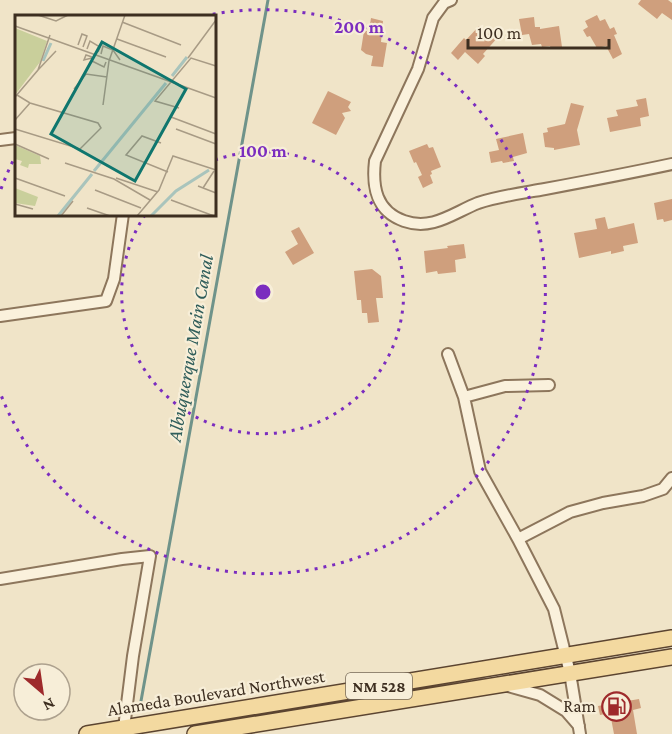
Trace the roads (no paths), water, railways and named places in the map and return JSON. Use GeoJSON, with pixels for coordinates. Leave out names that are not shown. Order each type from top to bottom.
{"type":"FeatureCollection","features":[{"type":"Feature","properties":{"kind":"main road","name":"Alameda Boulevard Northwest"},"geometry":{"type":"LineString","coordinates":[[87,734],[121,731],[672,638]]}},
{"type":"Feature","properties":{"kind":"main road","name":"Alameda Boulevard Northwest"},"geometry":{"type":"LineString","coordinates":[[195,734],[672,657]]}},
{"type":"Feature","properties":{"kind":"street"},"geometry":{"type":"LineString","coordinates":[[447,2],[433,18],[418,69],[375,161],[373,177],[376,193],[382,206],[393,215],[405,221],[422,224],[438,222],[479,203],[672,164]]}},
{"type":"Feature","properties":{"kind":"street"},"geometry":{"type":"LineString","coordinates":[[0,140],[15,138]]}},
{"type":"Feature","properties":{"kind":"street"},"geometry":{"type":"LineString","coordinates":[[0,316],[106,301],[114,279],[123,216]]}},
{"type":"Feature","properties":{"kind":"street"},"geometry":{"type":"LineString","coordinates":[[448,354],[464,397],[480,471],[554,609],[567,656],[580,730]]}},
{"type":"Feature","properties":{"kind":"street"},"geometry":{"type":"LineString","coordinates":[[464,397],[505,386],[549,385]]}},
{"type":"Feature","properties":{"kind":"street"},"geometry":{"type":"LineString","coordinates":[[518,539],[570,512],[643,496],[663,489],[672,478]]}},
{"type":"Feature","properties":{"kind":"street"},"geometry":{"type":"LineString","coordinates":[[0,579],[150,556],[121,731]]}},
{"type":"Feature","properties":{"kind":"street"},"geometry":{"type":"LineString","coordinates":[[499,684],[540,695],[566,711],[580,730]]}},
{"type":"Feature","properties":{"kind":"waterway","name":"Albuquerque Main Canal"},"geometry":{"type":"LineString","coordinates":[[141,701],[268,0]]}},
{"type":"Feature","properties":{"kind":"place","name":"Ram"},"geometry":{"type":"Point","coordinates":[617,706]}}]}
